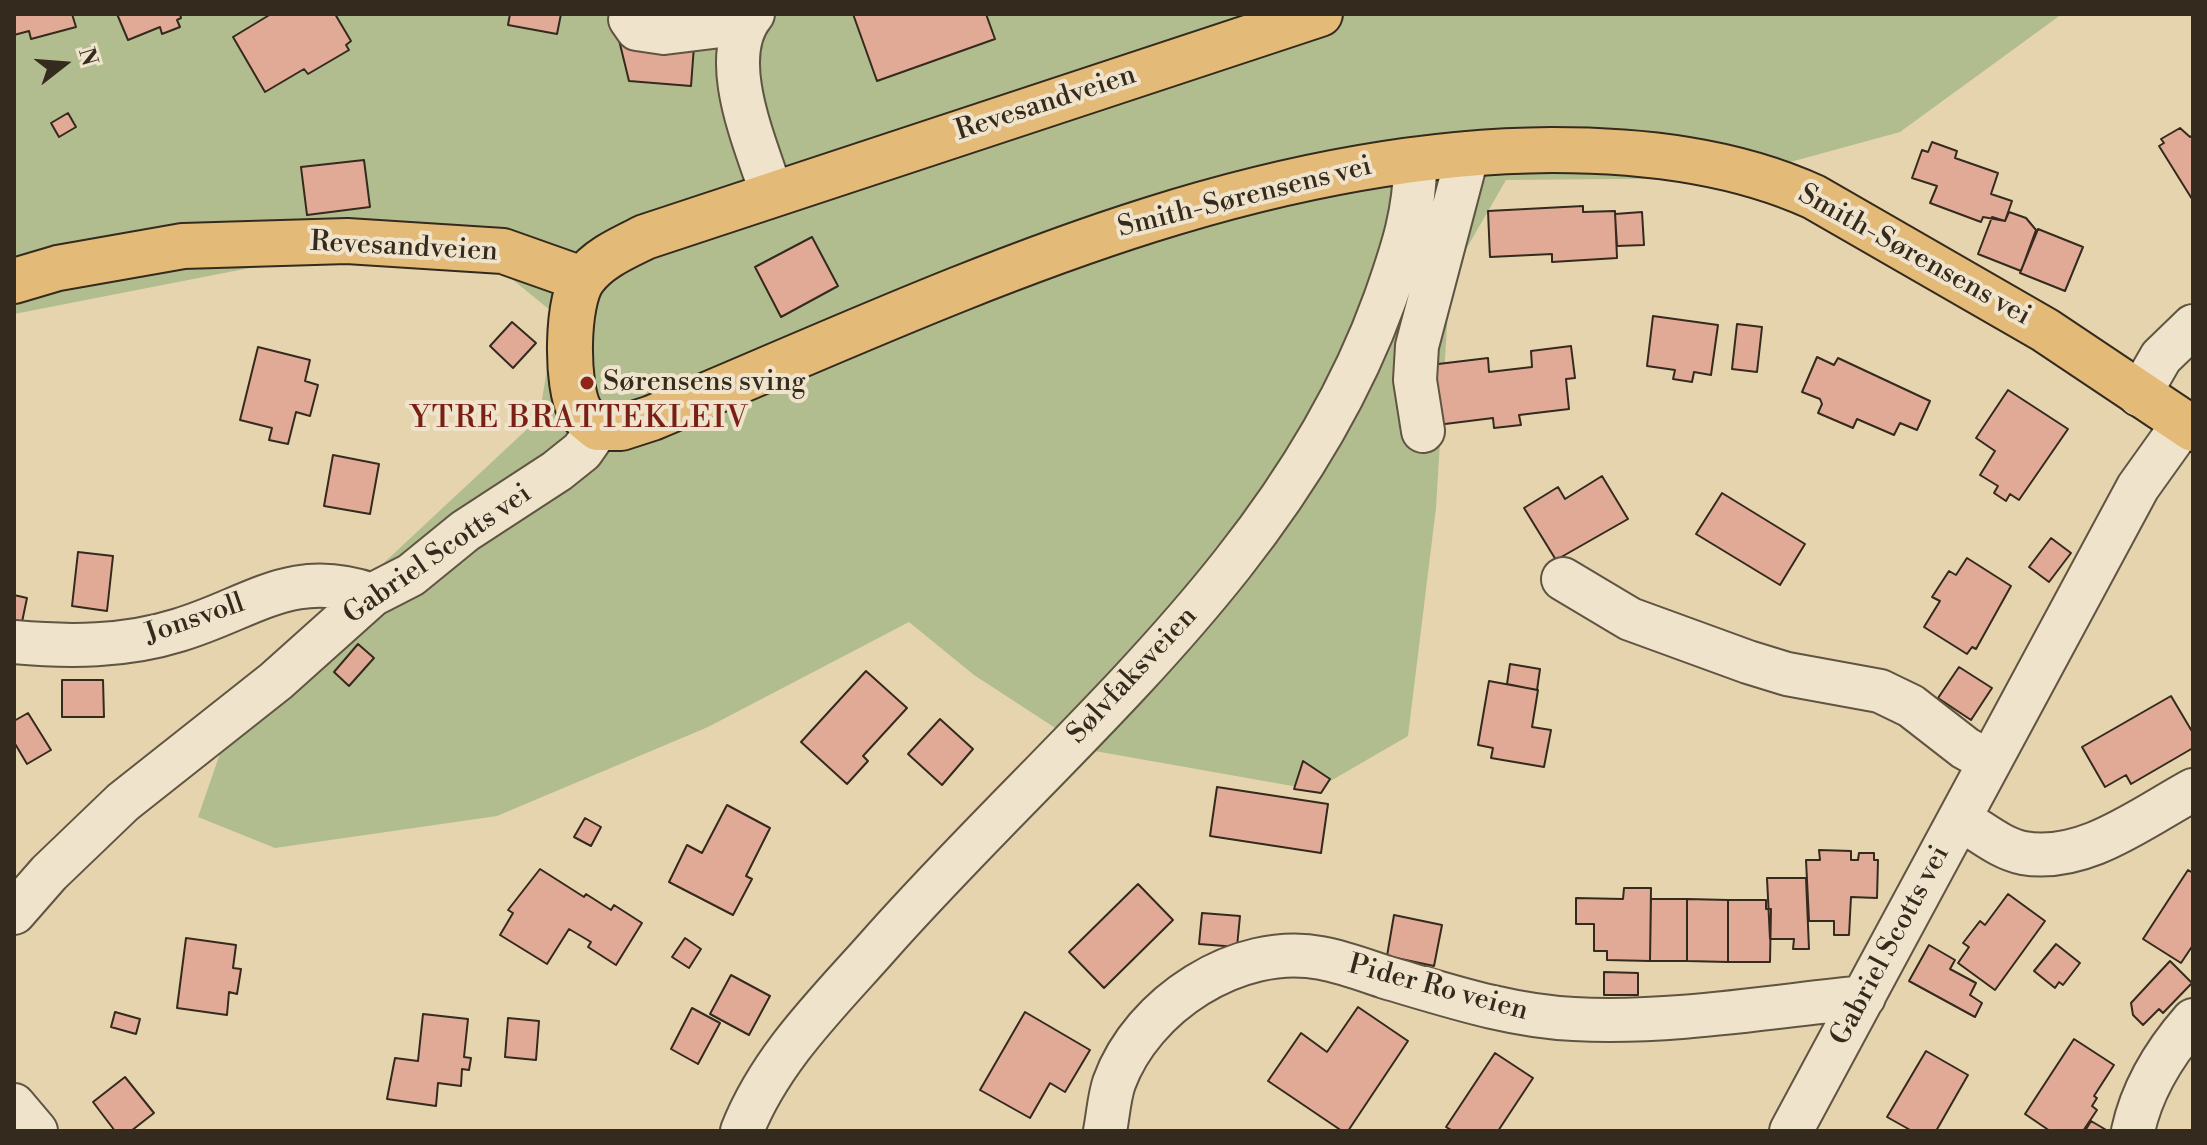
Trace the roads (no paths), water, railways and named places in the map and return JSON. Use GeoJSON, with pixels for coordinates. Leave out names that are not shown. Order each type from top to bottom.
{"type":"FeatureCollection","features":[{"type":"Feature","properties":{"kind":"main road","name":"Revesandveien"},"geometry":{"type":"LineString","coordinates":[[14,281],[58,268],[183,246],[347,241],[503,251],[582,279],[608,255],[645,237],[1320,14]]}},
{"type":"Feature","properties":{"kind":"main road","name":"Smith-Sørensens vei"},"geometry":{"type":"LineString","coordinates":[[598,428],[621,428],[652,418],[1002,272],[1104,234],[1328,172],[1468,153],[1586,150],[1695,161],[1783,183],[1847,214],[2033,322],[2188,427]]}},
{"type":"Feature","properties":{"kind":"main road"},"geometry":{"type":"LineString","coordinates":[[582,279],[570,342],[575,397],[581,413],[598,428]]}},
{"type":"Feature","properties":{"kind":"street"},"geometry":{"type":"LineString","coordinates":[[633,14],[630,19],[637,29],[664,33],[749,19]]}},
{"type":"Feature","properties":{"kind":"street"},"geometry":{"type":"LineString","coordinates":[[749,19],[738,41],[737,78],[772,195]]}},
{"type":"Feature","properties":{"kind":"street"},"geometry":{"type":"LineString","coordinates":[[1423,431],[1415,380],[1417,346],[1468,153]]}},
{"type":"Feature","properties":{"kind":"street","name":"Sølvfaksveien"},"geometry":{"type":"LineString","coordinates":[[742,1131],[789,1048],[915,905],[1188,620],[1266,523],[1334,412],[1370,339],[1411,226],[1416,192],[1415,159]]}},
{"type":"Feature","properties":{"kind":"street"},"geometry":{"type":"LineString","coordinates":[[2139,395],[2161,357],[2193,326]]}},
{"type":"Feature","properties":{"kind":"street","name":"Gabriel Scotts vei"},"geometry":{"type":"LineString","coordinates":[[1791,1131],[2138,487],[2188,427]]}},
{"type":"Feature","properties":{"kind":"street","name":"Gabriel Scotts vei"},"geometry":{"type":"LineString","coordinates":[[14,913],[49,873],[123,802],[276,681],[372,595],[411,575],[465,531],[557,471],[582,451],[598,428]]}},
{"type":"Feature","properties":{"kind":"street"},"geometry":{"type":"LineString","coordinates":[[1563,579],[1630,619],[1748,662],[1787,674],[1880,691],[1911,706],[1965,748],[1990,762]]}},
{"type":"Feature","properties":{"kind":"street","name":"Jonsvoll"},"geometry":{"type":"LineString","coordinates":[[14,642],[61,646],[122,643],[179,631],[262,597],[302,586],[340,583],[372,595]]}},
{"type":"Feature","properties":{"kind":"street"},"geometry":{"type":"LineString","coordinates":[[1959,819],[1987,838],[2024,853],[2066,851],[2096,843],[2193,790]]}},
{"type":"Feature","properties":{"kind":"street","name":"Pider Ro veien"},"geometry":{"type":"LineString","coordinates":[[1105,1131],[1114,1083],[1146,1028],[1187,990],[1235,967],[1282,956],[1320,957],[1512,1012],[1575,1020],[1672,1016],[1864,997]]}},
{"type":"Feature","properties":{"kind":"street"},"geometry":{"type":"LineString","coordinates":[[2133,1131],[2139,1104],[2172,1044],[2193,1020]]}},
{"type":"Feature","properties":{"kind":"street"},"geometry":{"type":"LineString","coordinates":[[14,1105],[36,1131]]}},
{"type":"Feature","properties":{"kind":"place","name":"Sørensens sving"},"geometry":{"type":"Point","coordinates":[587,383]}},
{"type":"Feature","properties":{"kind":"district","name":"YTRE BRATTEKLEIV"},"geometry":{"type":"Point","coordinates":[580,420]}}]}
